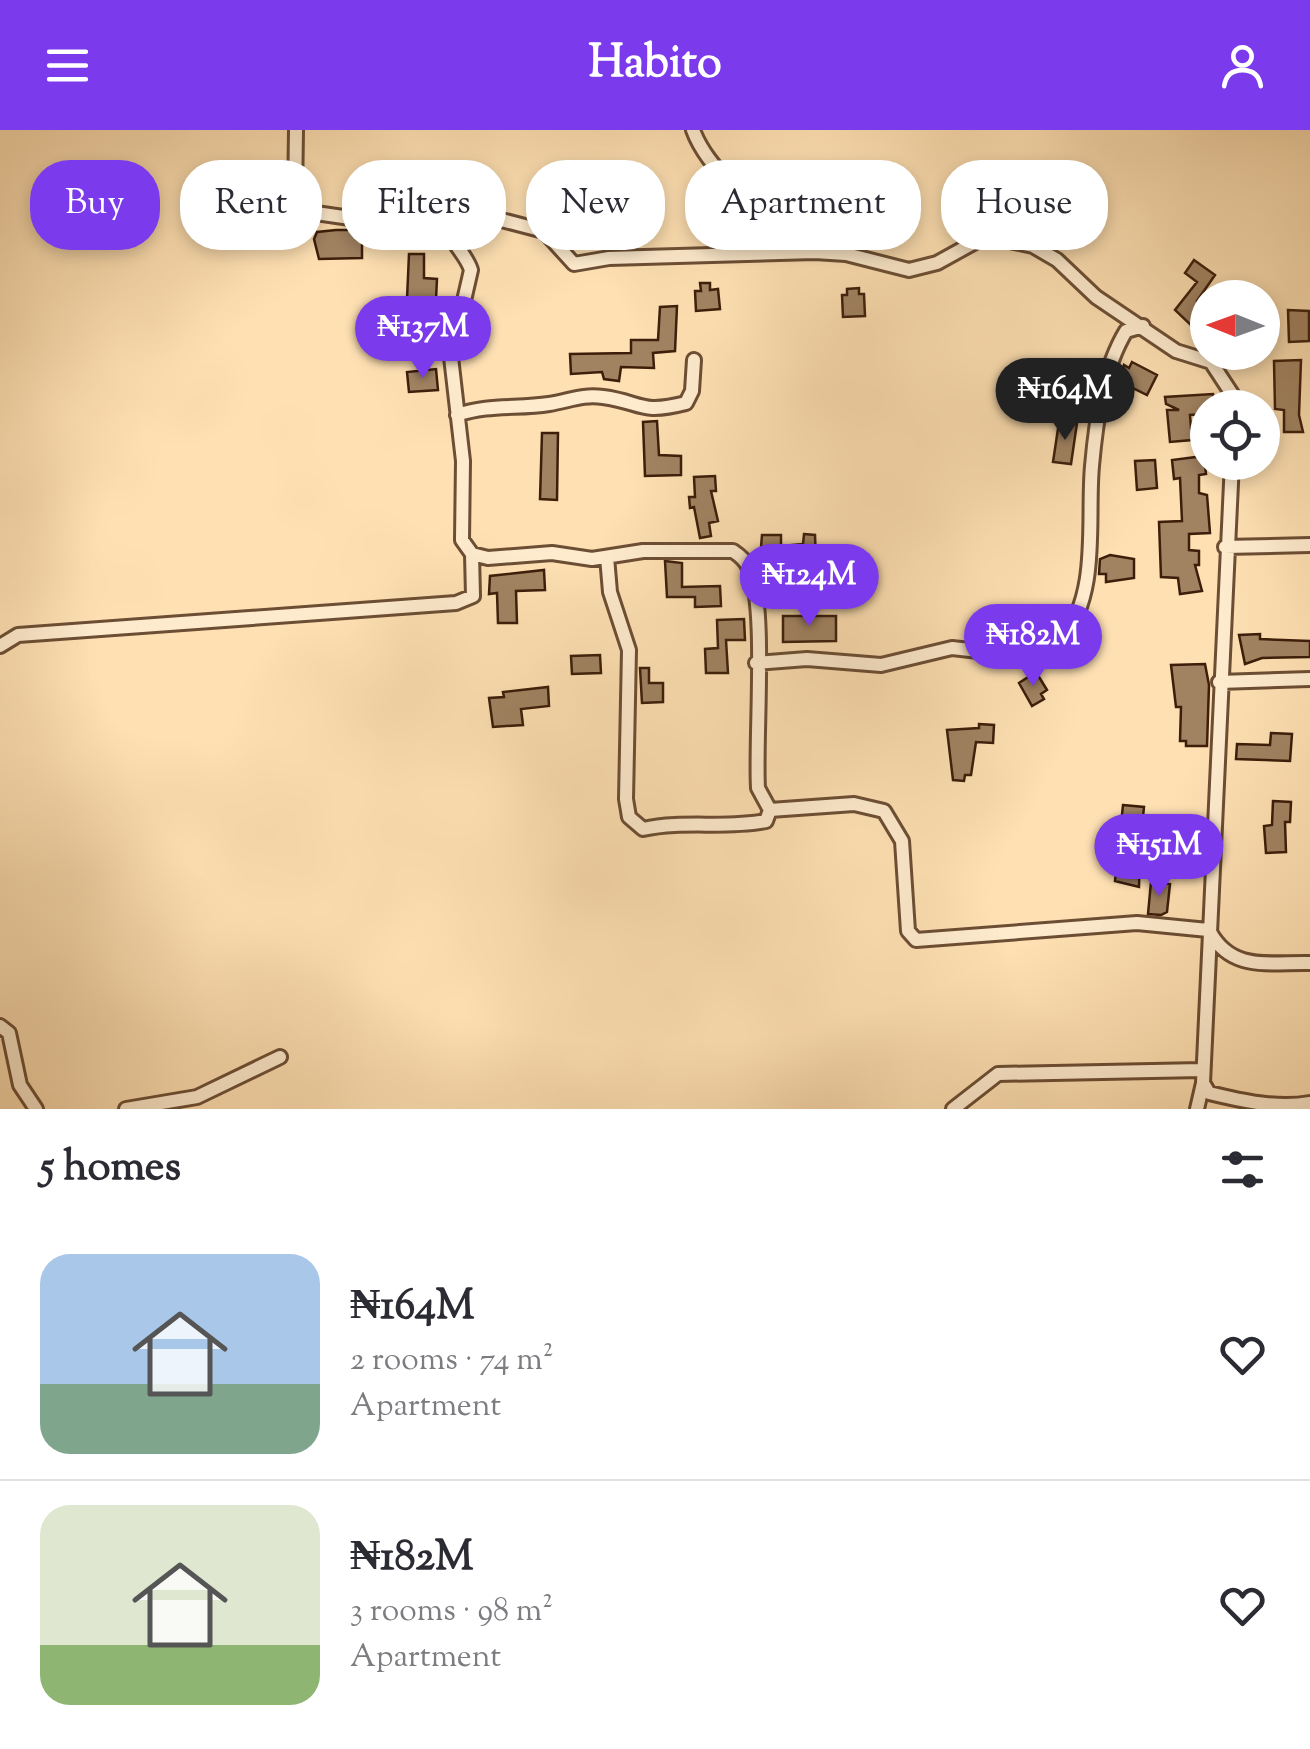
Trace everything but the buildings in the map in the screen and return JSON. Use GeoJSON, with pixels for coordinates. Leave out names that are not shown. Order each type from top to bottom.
{"type":"FeatureCollection","features":[{"type":"Feature","properties":{"kind":"street"},"geometry":{"type":"LineString","coordinates":[[296,130],[295,200],[302,212],[342,217]]}},
{"type":"Feature","properties":{"kind":"street"},"geometry":{"type":"LineString","coordinates":[[693,130],[703,157],[759,217],[770,252]]}},
{"type":"Feature","properties":{"kind":"street"},"geometry":{"type":"LineString","coordinates":[[506,221],[544,231],[574,264],[770,252],[846,254],[909,270],[936,263],[974,240],[998,236],[1044,251],[1096,297],[1176,351],[1211,362],[1229,390]]}},
{"type":"Feature","properties":{"kind":"street"},"geometry":{"type":"LineString","coordinates":[[0,646],[18,634],[456,603],[472,596],[472,554],[462,540],[463,461],[451,357],[472,270],[461,250]]}},
{"type":"Feature","properties":{"kind":"street"},"geometry":{"type":"LineString","coordinates":[[756,663],[808,659],[881,665],[952,648],[980,651],[1062,639],[1074,625],[1091,544],[1091,468],[1114,351],[1126,331],[1143,326]]}},
{"type":"Feature","properties":{"kind":"street"},"geometry":{"type":"LineString","coordinates":[[457,415],[479,407],[553,404],[577,395],[606,397],[640,410],[686,403],[692,391],[694,360]]}},
{"type":"Feature","properties":{"kind":"street"},"geometry":{"type":"LineString","coordinates":[[1197,1109],[1202,1076],[1230,480]]}},
{"type":"Feature","properties":{"kind":"street"},"geometry":{"type":"LineString","coordinates":[[1225,546],[1310,545]]}},
{"type":"Feature","properties":{"kind":"street"},"geometry":{"type":"LineString","coordinates":[[472,554],[607,557],[643,550],[733,551],[749,566],[758,602],[758,788],[770,810],[766,821],[727,827],[664,824],[643,829],[629,817],[629,650],[610,592],[607,557]]}},
{"type":"Feature","properties":{"kind":"street"},"geometry":{"type":"LineString","coordinates":[[1219,682],[1310,679]]}},
{"type":"Feature","properties":{"kind":"street"},"geometry":{"type":"LineString","coordinates":[[770,810],[854,804],[884,812],[902,841],[908,930],[916,940],[1137,923],[1208,930],[1228,957],[1239,961],[1310,963]]}},
{"type":"Feature","properties":{"kind":"street"},"geometry":{"type":"LineString","coordinates":[[0,1026],[10,1033],[20,1085],[36,1109]]}},
{"type":"Feature","properties":{"kind":"street"},"geometry":{"type":"LineString","coordinates":[[126,1109],[197,1096],[280,1057]]}},
{"type":"Feature","properties":{"kind":"street"},"geometry":{"type":"LineString","coordinates":[[954,1109],[998,1074],[1202,1076]]}},
{"type":"Feature","properties":{"kind":"street"},"geometry":{"type":"LineString","coordinates":[[1202,1076],[1210,1093],[1252,1104],[1286,1107],[1310,1103]]}}]}
